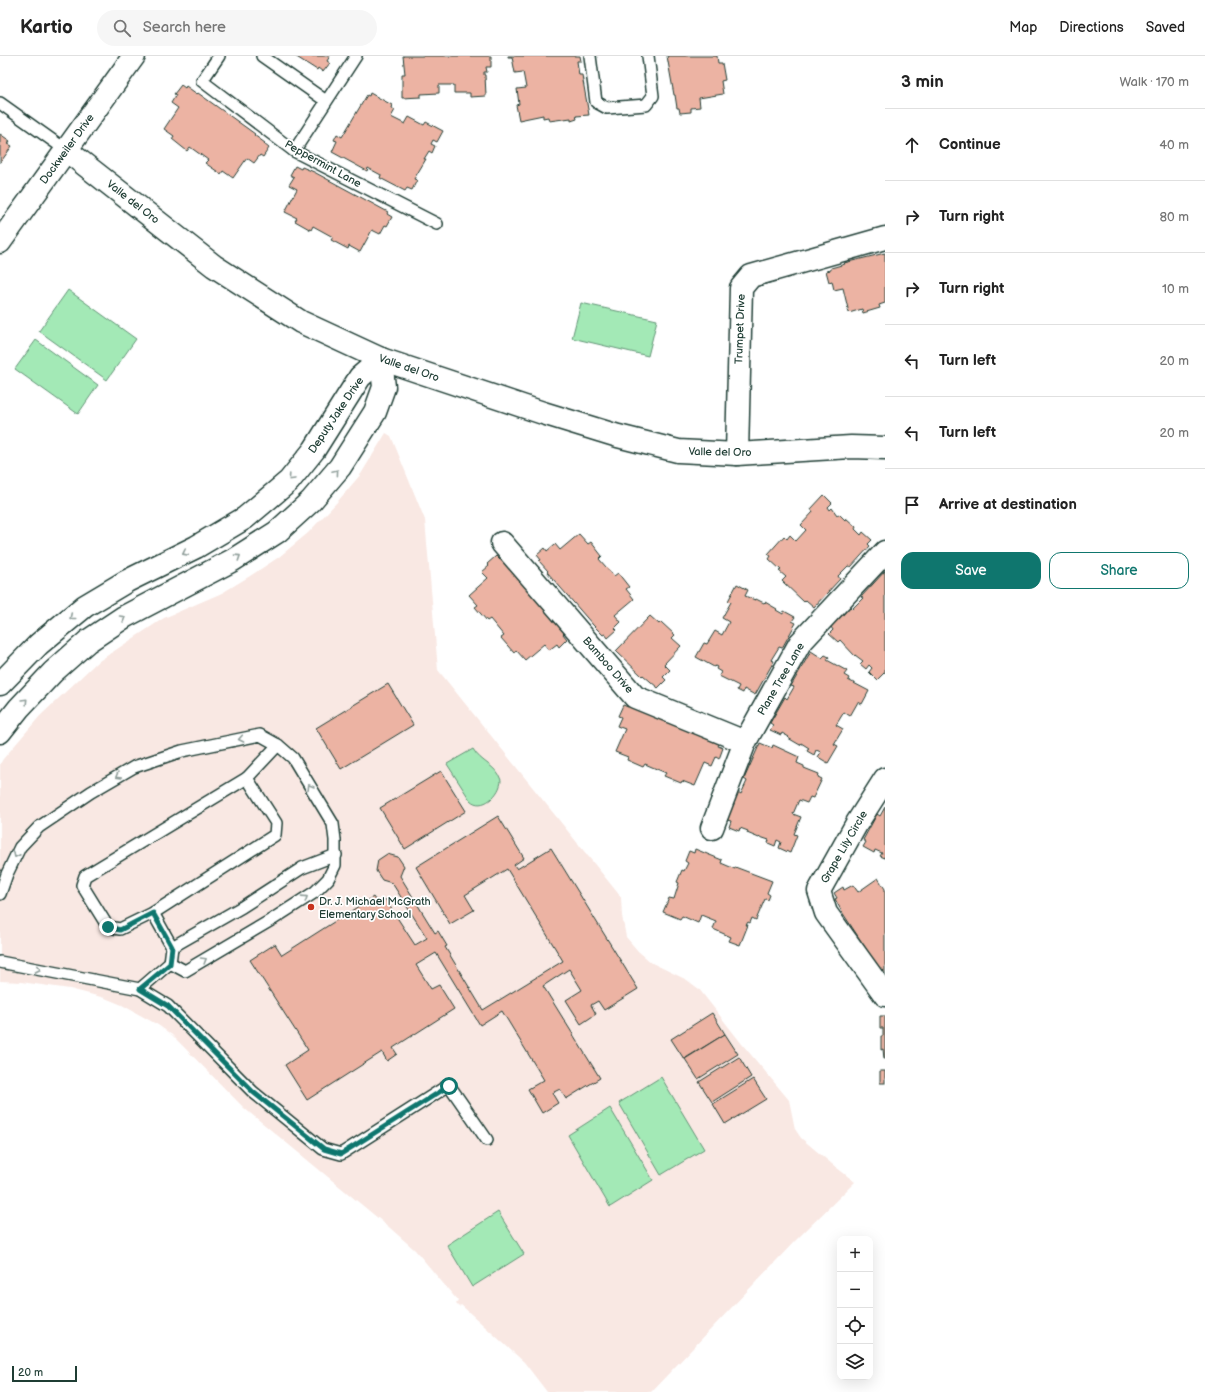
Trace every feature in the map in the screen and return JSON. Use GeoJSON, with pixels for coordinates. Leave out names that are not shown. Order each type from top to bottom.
{"type":"FeatureCollection","features":[{"type":"Feature","properties":{"kind":"street","name":"Dockweiler Drive"},"geometry":{"type":"LineString","coordinates":[[0,242],[134,56]]}},
{"type":"Feature","properties":{"kind":"street","name":"Valle del Oro"},"geometry":{"type":"LineString","coordinates":[[66,150],[214,266],[301,322],[381,359],[543,413],[618,436],[678,450],[737,454],[851,447],[885,448]]}},
{"type":"Feature","properties":{"kind":"street","name":"Trumpet Drive"},"geometry":{"type":"LineString","coordinates":[[737,454],[741,288],[751,276],[885,238]]}},
{"type":"Feature","properties":{"kind":"street","name":"Deputy Jake Drive"},"geometry":{"type":"LineString","coordinates":[[0,684],[40,644],[85,606],[127,581],[196,547],[245,518],[289,481],[314,450],[360,377],[381,359]]}},
{"type":"Feature","properties":{"kind":"street"},"geometry":{"type":"LineString","coordinates":[[0,732],[19,708],[52,672],[88,642],[124,617],[233,560],[277,532],[311,502],[340,467],[375,412],[384,387],[381,359]]}},
{"type":"Feature","properties":{"kind":"street","name":"Bamboo Drive"},"geometry":{"type":"LineString","coordinates":[[502,543],[635,697],[746,742]]}},
{"type":"Feature","properties":{"kind":"street","name":"Plane Tree Lane"},"geometry":{"type":"LineString","coordinates":[[712,828],[746,742],[800,643],[885,552]]}},
{"type":"Feature","properties":{"kind":"street","name":"Grape Lily Circle"},"geometry":{"type":"LineString","coordinates":[[885,779],[857,823],[818,892],[826,913],[885,995]]}},
{"type":"Feature","properties":{"kind":"lane","name":"Peppermint Lane"},"geometry":{"type":"LineString","coordinates":[[219,56],[202,81],[294,151],[437,224]]}},
{"type":"Feature","properties":{"kind":"lane"},"geometry":{"type":"LineString","coordinates":[[262,56],[326,102]]}},
{"type":"Feature","properties":{"kind":"lane"},"geometry":{"type":"LineString","coordinates":[[294,151],[356,56]]}},
{"type":"Feature","properties":{"kind":"lane"},"geometry":{"type":"LineString","coordinates":[[590,56],[596,102],[607,108],[646,105],[653,96],[648,56]]}},
{"type":"Feature","properties":{"kind":"lane","name":"Valle del Oro"},"geometry":{"type":"LineString","coordinates":[[0,103],[66,150]]}},
{"type":"Feature","properties":{"kind":"lane"},"geometry":{"type":"LineString","coordinates":[[0,894],[6,874],[20,847],[39,827],[91,792],[134,767],[182,750],[260,735],[278,745],[293,758],[333,824],[336,855],[335,865],[328,879],[315,892],[273,919],[185,971],[170,964]]}},
{"type":"Feature","properties":{"kind":"lane"},"geometry":{"type":"LineString","coordinates":[[247,778],[276,823],[274,835],[153,913],[120,930],[108,927],[82,884],[85,876],[247,778],[278,745]]}},
{"type":"Feature","properties":{"kind":"lane"},"geometry":{"type":"LineString","coordinates":[[172,947],[242,907],[302,868],[336,855]]}},
{"type":"Feature","properties":{"kind":"lane"},"geometry":{"type":"LineString","coordinates":[[140,989],[170,964],[172,947],[153,913]]}},
{"type":"Feature","properties":{"kind":"lane"},"geometry":{"type":"LineString","coordinates":[[0,962],[140,989],[168,1006],[253,1092],[324,1149],[341,1154],[449,1086],[487,1140]]}},
{"type":"Feature","properties":{"kind":"shaded area","name":"Dr. J. Michael McGrath Elementary School"},"geometry":{"type":"Polygon","coordinates":[[[386,433],[391,436],[425,520],[438,670],[621,897],[622,916],[626,937],[638,951],[652,963],[687,980],[699,989],[742,1044],[789,1100],[795,1129],[801,1138],[855,1182],[795,1241],[651,1392],[547,1392],[524,1362],[461,1305],[459,1307],[456,1304],[458,1301],[415,1250],[244,1108],[172,1035],[158,1025],[122,1005],[105,998],[70,989],[21,982],[0,981],[0,764],[3,759],[40,716],[96,663],[164,618],[222,593],[250,576],[279,557],[308,533],[361,474],[386,433]]]}},
{"type":"Feature","properties":{"kind":"green space"},"geometry":{"type":"Polygon","coordinates":[[[68,290],[136,339],[107,380],[39,331],[68,290]]]}},
{"type":"Feature","properties":{"kind":"green space"},"geometry":{"type":"Polygon","coordinates":[[[581,303],[657,320],[648,356],[572,338],[581,303]]]}},
{"type":"Feature","properties":{"kind":"green space"},"geometry":{"type":"Polygon","coordinates":[[[36,340],[98,385],[78,414],[15,369],[36,340]]]}},
{"type":"Feature","properties":{"kind":"green space"},"geometry":{"type":"Polygon","coordinates":[[[473,749],[480,758],[496,771],[501,780],[498,791],[494,796],[485,803],[480,804],[470,800],[447,764],[473,749]]]}},
{"type":"Feature","properties":{"kind":"green space"},"geometry":{"type":"Polygon","coordinates":[[[661,1077],[704,1149],[661,1175],[619,1103],[661,1077]]]}},
{"type":"Feature","properties":{"kind":"green space"},"geometry":{"type":"Polygon","coordinates":[[[610,1108],[653,1180],[610,1207],[568,1135],[610,1108]]]}},
{"type":"Feature","properties":{"kind":"green space"},"geometry":{"type":"Polygon","coordinates":[[[498,1212],[524,1254],[472,1287],[447,1245],[498,1212]]]}},
{"type":"Feature","properties":{"kind":"building"},"geometry":{"type":"Polygon","coordinates":[[[295,56],[330,56],[327,61],[330,63],[323,72],[318,68],[317,70],[295,56]]]}},
{"type":"Feature","properties":{"kind":"building"},"geometry":{"type":"Polygon","coordinates":[[[403,56],[491,56],[491,67],[486,67],[487,72],[484,72],[486,96],[470,97],[470,93],[454,93],[454,85],[439,85],[439,93],[421,94],[421,97],[402,98],[402,74],[405,74],[403,56]]]}},
{"type":"Feature","properties":{"kind":"building"},"geometry":{"type":"Polygon","coordinates":[[[508,56],[580,56],[581,61],[577,61],[579,75],[582,75],[589,115],[576,116],[577,119],[571,121],[571,118],[549,121],[548,117],[543,118],[543,115],[519,120],[516,105],[519,104],[517,89],[526,88],[523,72],[515,73],[512,57],[508,56]]]}},
{"type":"Feature","properties":{"kind":"building"},"geometry":{"type":"Polygon","coordinates":[[[667,56],[717,56],[718,63],[722,63],[725,80],[721,81],[723,94],[699,98],[700,107],[691,108],[691,112],[680,113],[679,108],[677,108],[674,95],[667,56]]]}},
{"type":"Feature","properties":{"kind":"building"},"geometry":{"type":"Polygon","coordinates":[[[181,85],[185,88],[186,86],[197,94],[198,93],[255,134],[254,135],[269,148],[263,157],[260,155],[254,163],[247,158],[233,178],[223,171],[221,174],[205,163],[208,160],[190,147],[187,151],[172,139],[174,136],[164,129],[178,108],[171,103],[176,95],[174,94],[181,85]]]}},
{"type":"Feature","properties":{"kind":"building"},"geometry":{"type":"Polygon","coordinates":[[[370,93],[392,105],[391,108],[395,110],[391,117],[405,124],[409,117],[424,125],[426,122],[443,131],[437,142],[433,140],[431,144],[435,146],[432,153],[429,151],[424,159],[426,159],[414,179],[417,180],[412,190],[407,188],[405,191],[380,178],[381,175],[368,168],[367,171],[332,152],[337,141],[334,140],[337,134],[342,137],[367,95],[369,96],[370,93]]]}},
{"type":"Feature","properties":{"kind":"building"},"geometry":{"type":"Polygon","coordinates":[[[0,134],[10,141],[8,144],[12,146],[0,163],[0,134]]]}},
{"type":"Feature","properties":{"kind":"building"},"geometry":{"type":"Polygon","coordinates":[[[295,166],[314,172],[388,212],[387,214],[392,217],[387,226],[385,225],[380,234],[372,230],[360,252],[349,246],[348,249],[331,240],[333,237],[313,226],[311,230],[295,221],[297,218],[285,212],[297,189],[289,185],[294,177],[290,175],[295,166]]]}},
{"type":"Feature","properties":{"kind":"building"},"geometry":{"type":"Polygon","coordinates":[[[885,253],[885,303],[879,305],[880,308],[863,313],[862,309],[849,313],[843,288],[834,290],[832,281],[829,282],[826,271],[845,264],[844,263],[885,253]]]}},
{"type":"Feature","properties":{"kind":"building"},"geometry":{"type":"Polygon","coordinates":[[[824,495],[832,503],[828,507],[830,510],[832,508],[837,515],[839,514],[845,520],[846,518],[856,527],[855,529],[861,535],[863,532],[872,540],[868,544],[870,546],[851,567],[848,566],[838,576],[840,579],[814,607],[806,600],[804,602],[782,581],[786,577],[769,559],[771,556],[768,554],[784,536],[787,539],[790,535],[796,541],[806,530],[801,525],[813,512],[811,509],[824,495]]]}},
{"type":"Feature","properties":{"kind":"building"},"geometry":{"type":"Polygon","coordinates":[[[579,534],[588,544],[591,542],[602,556],[599,559],[614,576],[618,573],[629,587],[626,589],[634,599],[615,615],[621,622],[615,628],[617,630],[608,638],[593,625],[547,572],[548,571],[539,561],[541,560],[537,555],[545,548],[547,551],[555,544],[560,550],[579,534]]]}},
{"type":"Feature","properties":{"kind":"building"},"geometry":{"type":"Polygon","coordinates":[[[496,556],[500,560],[501,559],[510,570],[511,569],[557,622],[556,623],[567,639],[559,647],[557,644],[549,650],[544,644],[525,660],[516,650],[514,653],[501,638],[504,636],[490,619],[487,621],[475,607],[478,605],[469,595],[488,578],[482,572],[489,566],[487,564],[496,556]]]}},
{"type":"Feature","properties":{"kind":"building"},"geometry":{"type":"Polygon","coordinates":[[[885,571],[885,672],[877,680],[869,672],[872,668],[869,665],[866,669],[860,664],[863,661],[855,656],[840,640],[838,642],[829,634],[833,630],[831,627],[850,607],[852,609],[863,598],[861,597],[885,571]]]}},
{"type":"Feature","properties":{"kind":"building"},"geometry":{"type":"Polygon","coordinates":[[[737,584],[748,590],[745,596],[764,603],[765,602],[783,614],[784,611],[795,617],[792,621],[796,623],[782,648],[779,647],[771,660],[774,661],[755,695],[744,689],[743,693],[737,690],[739,686],[719,676],[721,672],[716,669],[717,667],[714,667],[696,657],[704,643],[707,644],[715,631],[722,635],[729,622],[722,618],[731,602],[728,601],[737,584]]]}},
{"type":"Feature","properties":{"kind":"building"},"geometry":{"type":"Polygon","coordinates":[[[650,616],[659,624],[661,622],[675,635],[672,638],[681,646],[664,664],[670,670],[663,677],[666,680],[658,688],[643,675],[642,676],[616,651],[650,616]]]}},
{"type":"Feature","properties":{"kind":"building"},"geometry":{"type":"Polygon","coordinates":[[[811,651],[822,658],[825,655],[829,657],[827,660],[847,671],[844,675],[849,678],[848,680],[869,691],[862,704],[858,702],[850,716],[844,712],[836,725],[843,729],[834,744],[838,746],[828,763],[818,757],[821,752],[816,750],[814,755],[807,751],[809,748],[801,743],[800,745],[782,733],[781,735],[770,730],[773,725],[770,723],[785,697],[787,699],[794,687],[791,686],[811,651]]]}},
{"type":"Feature","properties":{"kind":"building"},"geometry":{"type":"Polygon","coordinates":[[[388,684],[413,725],[341,769],[316,728],[388,684]]]}},
{"type":"Feature","properties":{"kind":"building"},"geometry":{"type":"Polygon","coordinates":[[[623,705],[629,706],[719,744],[718,746],[723,748],[719,759],[716,757],[712,766],[705,763],[695,786],[682,781],[681,783],[664,776],[666,773],[645,764],[643,767],[627,760],[628,757],[615,752],[625,729],[617,726],[621,717],[618,716],[623,705]]]}},
{"type":"Feature","properties":{"kind":"building"},"geometry":{"type":"Polygon","coordinates":[[[760,743],[772,748],[773,745],[799,757],[797,763],[804,766],[804,768],[819,774],[818,777],[822,779],[813,798],[810,797],[807,803],[799,800],[793,814],[801,817],[794,834],[797,835],[790,853],[779,848],[781,842],[777,840],[775,846],[768,843],[769,840],[747,833],[748,831],[740,828],[739,831],[729,827],[731,821],[727,820],[738,792],[741,794],[747,781],[744,779],[760,743]]]}},
{"type":"Feature","properties":{"kind":"building"},"geometry":{"type":"Polygon","coordinates":[[[441,771],[466,811],[405,849],[380,808],[441,771]]]}},
{"type":"Feature","properties":{"kind":"building"},"geometry":{"type":"Polygon","coordinates":[[[885,807],[885,858],[880,856],[882,853],[875,850],[874,853],[863,847],[866,842],[863,840],[877,814],[880,816],[885,807]]]}},
{"type":"Feature","properties":{"kind":"building"},"geometry":{"type":"Polygon","coordinates":[[[498,816],[524,858],[514,865],[517,869],[551,848],[638,989],[604,1010],[598,1001],[591,1005],[596,1014],[581,1024],[566,1000],[582,990],[569,969],[543,986],[600,1078],[566,1099],[560,1089],[552,1093],[558,1103],[542,1113],[528,1089],[544,1080],[502,1011],[480,1025],[436,953],[416,965],[431,989],[439,985],[454,1009],[393,1048],[397,1054],[387,1061],[382,1052],[307,1100],[285,1065],[308,1050],[250,960],[275,944],[282,955],[373,897],[378,904],[385,899],[415,945],[427,938],[392,883],[382,880],[376,871],[378,860],[387,854],[398,857],[404,866],[400,876],[435,933],[438,931],[447,946],[445,947],[483,1010],[563,961],[507,869],[465,895],[474,910],[450,924],[416,867],[498,816]]]}},
{"type":"Feature","properties":{"kind":"building"},"geometry":{"type":"Polygon","coordinates":[[[695,849],[722,860],[721,863],[735,869],[735,867],[772,881],[767,893],[770,895],[768,900],[765,899],[756,920],[752,918],[750,923],[748,922],[746,925],[748,925],[740,945],[729,941],[731,937],[713,929],[716,921],[701,915],[698,923],[682,916],[680,919],[663,912],[669,898],[674,899],[679,883],[677,882],[682,870],[684,871],[688,863],[685,861],[689,851],[694,853],[695,849]]]}},
{"type":"Feature","properties":{"kind":"building"},"geometry":{"type":"Polygon","coordinates":[[[878,878],[885,889],[885,974],[881,969],[880,970],[842,912],[835,899],[837,898],[834,893],[843,887],[844,890],[853,885],[858,892],[878,878]]]}},
{"type":"Feature","properties":{"kind":"building"},"geometry":{"type":"Polygon","coordinates":[[[712,1013],[725,1034],[684,1059],[671,1039],[712,1013]]]}},
{"type":"Feature","properties":{"kind":"building"},"geometry":{"type":"Polygon","coordinates":[[[880,1016],[885,1016],[885,1059],[883,1049],[881,1050],[881,1036],[883,1036],[883,1028],[880,1028],[880,1016]]]}},
{"type":"Feature","properties":{"kind":"building"},"geometry":{"type":"Polygon","coordinates":[[[725,1034],[738,1054],[698,1079],[685,1059],[725,1034]]]}},
{"type":"Feature","properties":{"kind":"building"},"geometry":{"type":"Polygon","coordinates":[[[739,1057],[751,1077],[712,1102],[699,1082],[739,1057]]]}},
{"type":"Feature","properties":{"kind":"building"},"geometry":{"type":"Polygon","coordinates":[[[880,1071],[885,1071],[885,1083],[880,1083],[880,1071]]]}},
{"type":"Feature","properties":{"kind":"building"},"geometry":{"type":"Polygon","coordinates":[[[753,1079],[766,1099],[725,1124],[713,1104],[753,1079]]]}},
{"type":"Feature","properties":{"kind":"place","name":"Dr. J. Michael McGrath Elementary School"},"geometry":{"type":"Point","coordinates":[311,907]}},
{"type":"Feature","properties":{"kind":"route"},"geometry":{"type":"LineString","coordinates":[[108,927],[120,930],[153,913],[172,947],[170,964],[140,989],[168,1006],[253,1092],[324,1149],[341,1154],[449,1086]]}}]}
